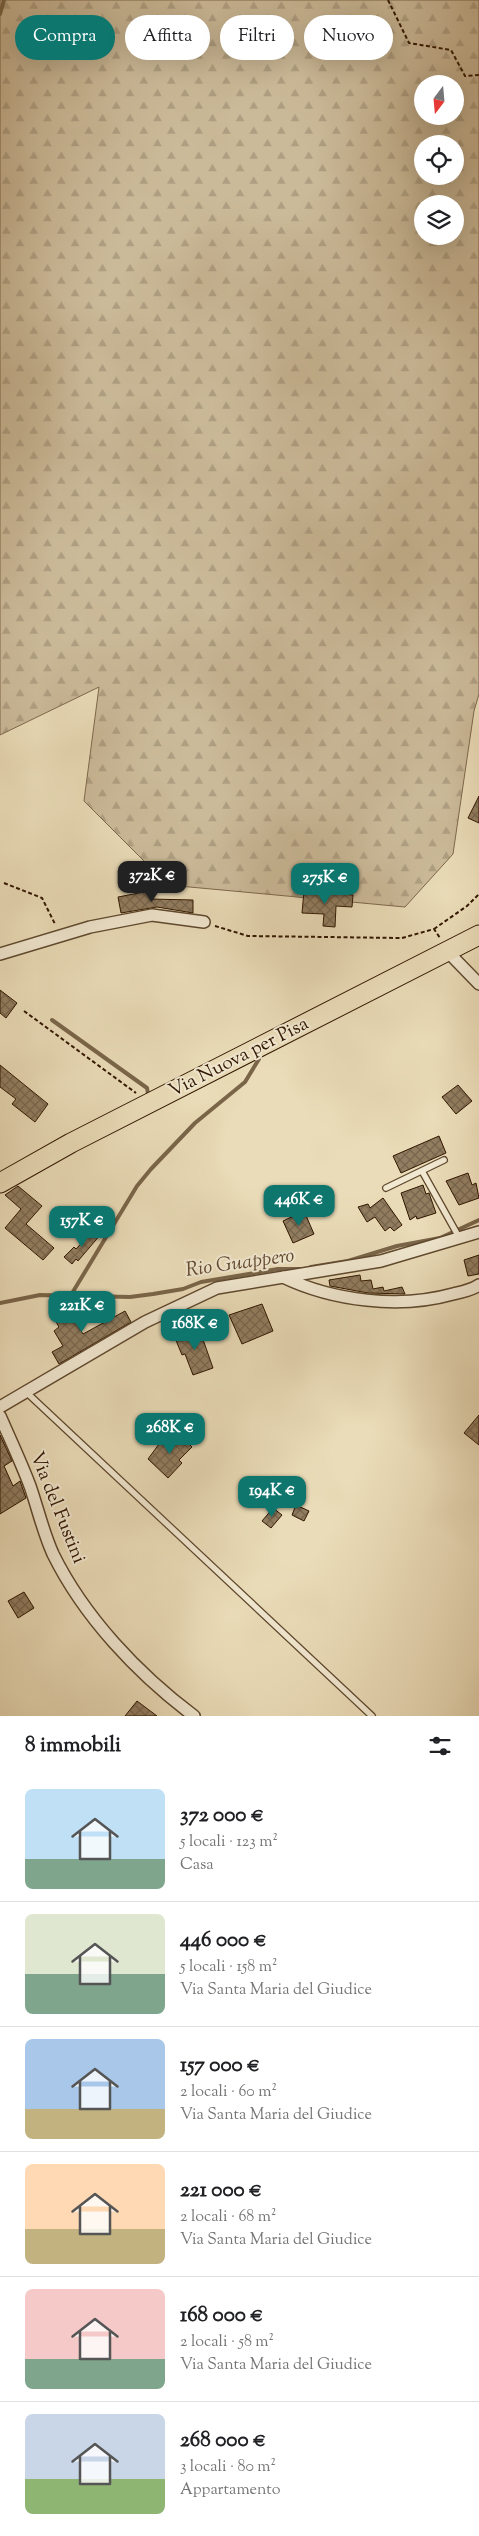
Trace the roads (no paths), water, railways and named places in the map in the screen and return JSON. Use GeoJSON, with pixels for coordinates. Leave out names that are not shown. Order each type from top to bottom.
{"type":"FeatureCollection","features":[{"type":"Feature","properties":{"kind":"main road","name":"Via Nuova per Pisa"},"geometry":{"type":"LineString","coordinates":[[0,1183],[150,1103],[479,935]]}},
{"type":"Feature","properties":{"kind":"street"},"geometry":{"type":"LineString","coordinates":[[0,954],[90,927],[152,915],[204,922]]}},
{"type":"Feature","properties":{"kind":"street"},"geometry":{"type":"LineString","coordinates":[[447,951],[479,984]]}},
{"type":"Feature","properties":{"kind":"street"},"geometry":{"type":"LineString","coordinates":[[0,1407],[24,1391],[145,1322],[217,1288],[381,1261],[458,1236],[479,1232]]}},
{"type":"Feature","properties":{"kind":"street"},"geometry":{"type":"LineString","coordinates":[[283,1277],[305,1288],[333,1295],[410,1303],[431,1300],[479,1285]]}},
{"type":"Feature","properties":{"kind":"street","name":"Via del Fustini"},"geometry":{"type":"LineString","coordinates":[[0,1416],[30,1485],[41,1526],[69,1583],[102,1628],[142,1671],[194,1716]]}},
{"type":"Feature","properties":{"kind":"lane"},"geometry":{"type":"LineString","coordinates":[[386,1188],[444,1160]]}},
{"type":"Feature","properties":{"kind":"lane"},"geometry":{"type":"LineString","coordinates":[[422,1171],[458,1236]]}},
{"type":"Feature","properties":{"kind":"lane"},"geometry":{"type":"LineString","coordinates":[[24,1391],[372,1716]]}},
{"type":"Feature","properties":{"kind":"waterway"},"geometry":{"type":"LineString","coordinates":[[0,14],[4,0]]}},
{"type":"Feature","properties":{"kind":"waterway"},"geometry":{"type":"LineString","coordinates":[[52,1020],[147,1088],[148,1094]]}},
{"type":"Feature","properties":{"kind":"waterway"},"geometry":{"type":"LineString","coordinates":[[71,1295],[137,1186],[195,1123],[245,1082],[259,1059]]}},
{"type":"Feature","properties":{"kind":"waterway","name":"Rio Guappero"},"geometry":{"type":"LineString","coordinates":[[311,1267],[348,1261],[397,1246],[440,1238],[479,1220]]}},
{"type":"Feature","properties":{"kind":"waterway","name":"Rio Guappero"},"geometry":{"type":"LineString","coordinates":[[0,1303],[40,1295],[130,1297],[183,1289],[201,1282],[278,1269],[300,1269]]}}]}
